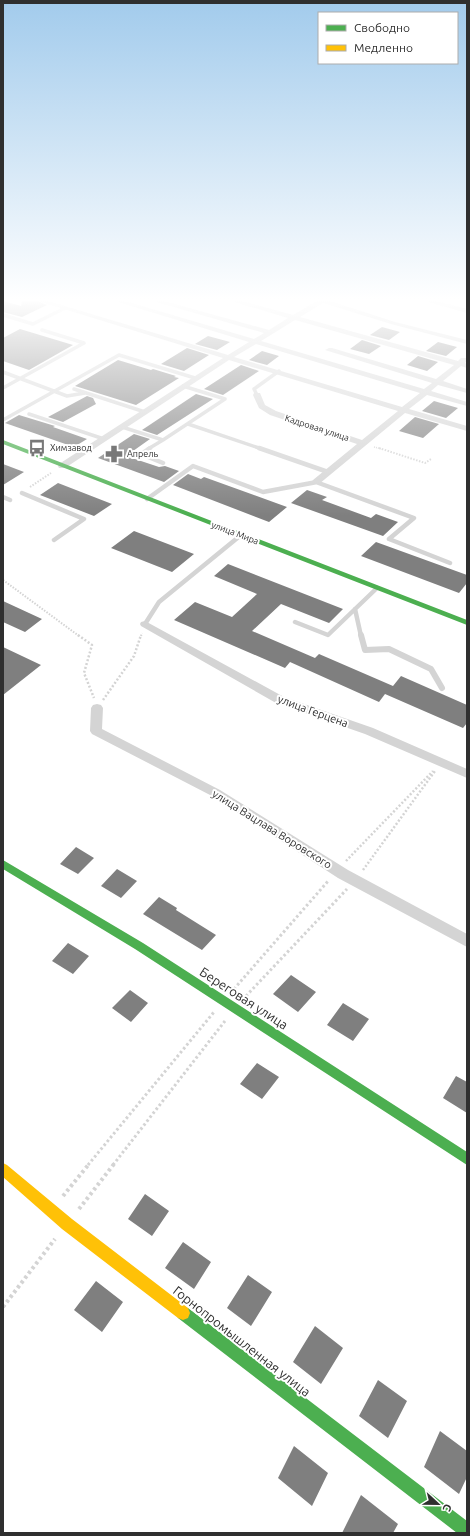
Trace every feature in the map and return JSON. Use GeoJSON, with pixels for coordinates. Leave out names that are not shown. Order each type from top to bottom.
{"type":"FeatureCollection","features":[{"type":"Feature","properties":{"kind":"street"},"geometry":{"type":"LineString","coordinates":[[62,466],[203,373]]}},
{"type":"Feature","properties":{"kind":"street"},"geometry":{"type":"LineString","coordinates":[[280,373],[467,429]]}},
{"type":"Feature","properties":{"kind":"street"},"geometry":{"type":"LineString","coordinates":[[363,373],[467,404]]}},
{"type":"Feature","properties":{"kind":"street"},"geometry":{"type":"LineString","coordinates":[[406,373],[467,391]]}},
{"type":"Feature","properties":{"kind":"street"},"geometry":{"type":"LineString","coordinates":[[316,482],[437,382],[451,373]]}},
{"type":"Feature","properties":{"kind":"street","name":"Кадровая улица"},"geometry":{"type":"LineString","coordinates":[[257,395],[262,406],[273,413],[362,443]]}},
{"type":"Feature","properties":{"kind":"street","name":"улица Мира"},"geometry":{"type":"LineString","coordinates":[[3,442],[467,623]]}},
{"type":"Feature","properties":{"kind":"street","name":"улица Герцена"},"geometry":{"type":"LineString","coordinates":[[145,624],[280,700],[369,731],[467,774]]}},
{"type":"Feature","properties":{"kind":"street","name":"улица Вацлава Воровского"},"geometry":{"type":"LineString","coordinates":[[97,708],[96,731],[216,793],[337,870],[467,941]]}},
{"type":"Feature","properties":{"kind":"street","name":"Береговая улица"},"geometry":{"type":"LineString","coordinates":[[3,864],[139,946],[467,1159]]}},
{"type":"Feature","properties":{"kind":"street","name":"Горнопромышленная улица"},"geometry":{"type":"LineString","coordinates":[[3,1169],[67,1224],[467,1531]]}},
{"type":"Feature","properties":{"kind":"lane"},"geometry":{"type":"LineString","coordinates":[[5,373],[67,396],[85,393]]}},
{"type":"Feature","properties":{"kind":"lane"},"geometry":{"type":"LineString","coordinates":[[3,388],[30,373]]}},
{"type":"Feature","properties":{"kind":"lane"},"geometry":{"type":"LineString","coordinates":[[3,420],[88,373]]}},
{"type":"Feature","properties":{"kind":"lane"},"geometry":{"type":"LineString","coordinates":[[178,373],[195,378]]}},
{"type":"Feature","properties":{"kind":"lane"},"geometry":{"type":"LineString","coordinates":[[257,395],[254,389],[277,373]]}},
{"type":"Feature","properties":{"kind":"lane"},"geometry":{"type":"LineString","coordinates":[[163,463],[141,454],[224,399],[183,386]]}},
{"type":"Feature","properties":{"kind":"lane"},"geometry":{"type":"LineString","coordinates":[[74,389],[145,412]]}},
{"type":"Feature","properties":{"kind":"lane"},"geometry":{"type":"LineString","coordinates":[[29,414],[104,439]]}},
{"type":"Feature","properties":{"kind":"lane"},"geometry":{"type":"LineString","coordinates":[[188,424],[328,472]]}},
{"type":"Feature","properties":{"kind":"lane"},"geometry":{"type":"LineString","coordinates":[[122,427],[163,440]]}},
{"type":"Feature","properties":{"kind":"lane"},"geometry":{"type":"LineString","coordinates":[[147,499],[193,466],[264,492],[316,482],[414,518],[389,539],[450,563]]}},
{"type":"Feature","properties":{"kind":"lane"},"geometry":{"type":"LineString","coordinates":[[22,493],[84,519],[54,540]]}},
{"type":"Feature","properties":{"kind":"lane"},"geometry":{"type":"LineString","coordinates":[[3,497],[10,500]]}},
{"type":"Feature","properties":{"kind":"lane"},"geometry":{"type":"LineString","coordinates":[[145,624],[159,602],[241,535]]}},
{"type":"Feature","properties":{"kind":"lane"},"geometry":{"type":"LineString","coordinates":[[295,622],[328,635],[377,588]]}},
{"type":"Feature","properties":{"kind":"lane"},"geometry":{"type":"LineString","coordinates":[[355,609],[365,650],[389,649],[431,669],[442,688]]}},
{"type":"Feature","properties":{"kind":"path"},"geometry":{"type":"LineString","coordinates":[[362,443],[425,463],[431,458]]}},
{"type":"Feature","properties":{"kind":"path"},"geometry":{"type":"LineString","coordinates":[[3,580],[92,645],[84,673],[97,708]]}},
{"type":"Feature","properties":{"kind":"path"},"geometry":{"type":"LineString","coordinates":[[97,708],[134,656],[145,624]]}},
{"type":"Feature","properties":{"kind":"path"},"geometry":{"type":"LineString","coordinates":[[51,1210],[223,1000],[337,870],[441,762]]}},
{"type":"Feature","properties":{"kind":"path"},"geometry":{"type":"LineString","coordinates":[[3,1307],[235,1008],[355,880],[441,762]]}},
{"type":"Feature","properties":{"kind":"building"},"geometry":{"type":"Polygon","coordinates":[[[97,373],[165,373],[179,378],[136,405],[75,386],[97,373]]]}},
{"type":"Feature","properties":{"kind":"building"},"geometry":{"type":"Polygon","coordinates":[[[229,373],[256,373],[223,395],[204,389],[229,373]]]}},
{"type":"Feature","properties":{"kind":"building"},"geometry":{"type":"Polygon","coordinates":[[[196,394],[213,399],[157,435],[142,430],[196,394]]]}},
{"type":"Feature","properties":{"kind":"building"},"geometry":{"type":"Polygon","coordinates":[[[87,396],[93,398],[96,404],[63,422],[48,417],[87,396]]]}},
{"type":"Feature","properties":{"kind":"building"},"geometry":{"type":"Polygon","coordinates":[[[434,401],[458,408],[446,418],[422,411],[434,401]]]}},
{"type":"Feature","properties":{"kind":"building"},"geometry":{"type":"Polygon","coordinates":[[[19,415],[55,426],[53,427],[87,439],[74,447],[5,423],[19,415]]]}},
{"type":"Feature","properties":{"kind":"building"},"geometry":{"type":"Polygon","coordinates":[[[415,417],[439,424],[423,438],[399,431],[415,417]]]}},
{"type":"Feature","properties":{"kind":"building"},"geometry":{"type":"Polygon","coordinates":[[[134,434],[150,439],[126,456],[159,467],[165,466],[179,471],[164,482],[98,458],[134,434]]]}},
{"type":"Feature","properties":{"kind":"building"},"geometry":{"type":"Polygon","coordinates":[[[3,464],[24,472],[3,485],[3,464]]]}},
{"type":"Feature","properties":{"kind":"building"},"geometry":{"type":"Polygon","coordinates":[[[188,474],[201,479],[204,477],[287,507],[269,522],[173,485],[188,474]]]}},
{"type":"Feature","properties":{"kind":"building"},"geometry":{"type":"Polygon","coordinates":[[[58,483],[112,504],[94,516],[40,495],[58,483]]]}},
{"type":"Feature","properties":{"kind":"building"},"geometry":{"type":"Polygon","coordinates":[[[307,490],[327,497],[322,500],[371,518],[376,514],[398,522],[383,536],[291,503],[307,490]]]}},
{"type":"Feature","properties":{"kind":"building"},"geometry":{"type":"Polygon","coordinates":[[[134,531],[194,554],[172,572],[111,548],[134,531]]]}},
{"type":"Feature","properties":{"kind":"building"},"geometry":{"type":"Polygon","coordinates":[[[376,542],[467,575],[467,583],[459,593],[361,556],[376,542]]]}},
{"type":"Feature","properties":{"kind":"building"},"geometry":{"type":"Polygon","coordinates":[[[228,564],[343,609],[329,623],[281,604],[252,631],[315,658],[319,654],[393,686],[401,676],[467,705],[467,723],[463,728],[385,694],[379,702],[290,662],[285,668],[174,620],[195,602],[232,617],[257,594],[214,576],[228,564]]]}},
{"type":"Feature","properties":{"kind":"building"},"geometry":{"type":"Polygon","coordinates":[[[3,601],[42,619],[25,632],[3,622],[3,601]]]}},
{"type":"Feature","properties":{"kind":"building"},"geometry":{"type":"Polygon","coordinates":[[[3,647],[41,665],[3,695],[3,647]]]}},
{"type":"Feature","properties":{"kind":"building"},"geometry":{"type":"Polygon","coordinates":[[[76,847],[94,858],[78,874],[60,864],[76,847]]]}},
{"type":"Feature","properties":{"kind":"building"},"geometry":{"type":"Polygon","coordinates":[[[117,869],[137,881],[121,898],[101,886],[117,869]]]}},
{"type":"Feature","properties":{"kind":"building"},"geometry":{"type":"Polygon","coordinates":[[[159,897],[177,908],[176,910],[216,935],[202,950],[143,914],[159,897]]]}},
{"type":"Feature","properties":{"kind":"building"},"geometry":{"type":"Polygon","coordinates":[[[68,943],[89,956],[73,974],[52,961],[68,943]]]}},
{"type":"Feature","properties":{"kind":"building"},"geometry":{"type":"Polygon","coordinates":[[[291,975],[316,992],[298,1012],[273,994],[291,975]]]}},
{"type":"Feature","properties":{"kind":"building"},"geometry":{"type":"Polygon","coordinates":[[[130,990],[148,1003],[131,1022],[112,1008],[130,990]]]}},
{"type":"Feature","properties":{"kind":"building"},"geometry":{"type":"Polygon","coordinates":[[[343,1003],[369,1019],[353,1041],[327,1025],[343,1003]]]}},
{"type":"Feature","properties":{"kind":"building"},"geometry":{"type":"Polygon","coordinates":[[[257,1063],[279,1077],[262,1099],[240,1084],[257,1063]]]}},
{"type":"Feature","properties":{"kind":"building"},"geometry":{"type":"Polygon","coordinates":[[[456,1076],[467,1082],[467,1113],[443,1098],[456,1076]]]}},
{"type":"Feature","properties":{"kind":"building"},"geometry":{"type":"Polygon","coordinates":[[[145,1194],[169,1211],[152,1236],[128,1219],[145,1194]]]}},
{"type":"Feature","properties":{"kind":"building"},"geometry":{"type":"Polygon","coordinates":[[[183,1242],[211,1262],[194,1289],[165,1268],[183,1242]]]}},
{"type":"Feature","properties":{"kind":"building"},"geometry":{"type":"Polygon","coordinates":[[[248,1275],[272,1292],[251,1326],[227,1308],[248,1275]]]}},
{"type":"Feature","properties":{"kind":"building"},"geometry":{"type":"Polygon","coordinates":[[[96,1281],[123,1302],[102,1332],[74,1310],[96,1281]]]}},
{"type":"Feature","properties":{"kind":"building"},"geometry":{"type":"Polygon","coordinates":[[[315,1326],[343,1348],[321,1384],[293,1362],[315,1326]]]}},
{"type":"Feature","properties":{"kind":"building"},"geometry":{"type":"Polygon","coordinates":[[[378,1380],[407,1401],[388,1438],[359,1416],[378,1380]]]}},
{"type":"Feature","properties":{"kind":"building"},"geometry":{"type":"Polygon","coordinates":[[[440,1431],[467,1451],[467,1477],[459,1494],[424,1467],[440,1431]]]}},
{"type":"Feature","properties":{"kind":"building"},"geometry":{"type":"Polygon","coordinates":[[[294,1446],[328,1473],[312,1506],[278,1478],[294,1446]]]}},
{"type":"Feature","properties":{"kind":"building"},"geometry":{"type":"Polygon","coordinates":[[[361,1495],[398,1524],[393,1533],[342,1533],[361,1495]]]}},
{"type":"Feature","properties":{"kind":"traffic: fast"},"geometry":{"type":"LineString","coordinates":[[3,442],[467,623]]}},
{"type":"Feature","properties":{"kind":"traffic: fast"},"geometry":{"type":"LineString","coordinates":[[3,864],[139,946],[467,1159]]}},
{"type":"Feature","properties":{"kind":"traffic: fast"},"geometry":{"type":"LineString","coordinates":[[183,1313],[467,1531]]}},
{"type":"Feature","properties":{"kind":"traffic: slow"},"geometry":{"type":"LineString","coordinates":[[3,1169],[67,1224],[183,1313]]}},
{"type":"Feature","properties":{"kind":"place","name":"Химзавод"},"geometry":{"type":"Point","coordinates":[37,448]}},
{"type":"Feature","properties":{"kind":"place","name":"Апрель"},"geometry":{"type":"Point","coordinates":[114,454]}}]}
